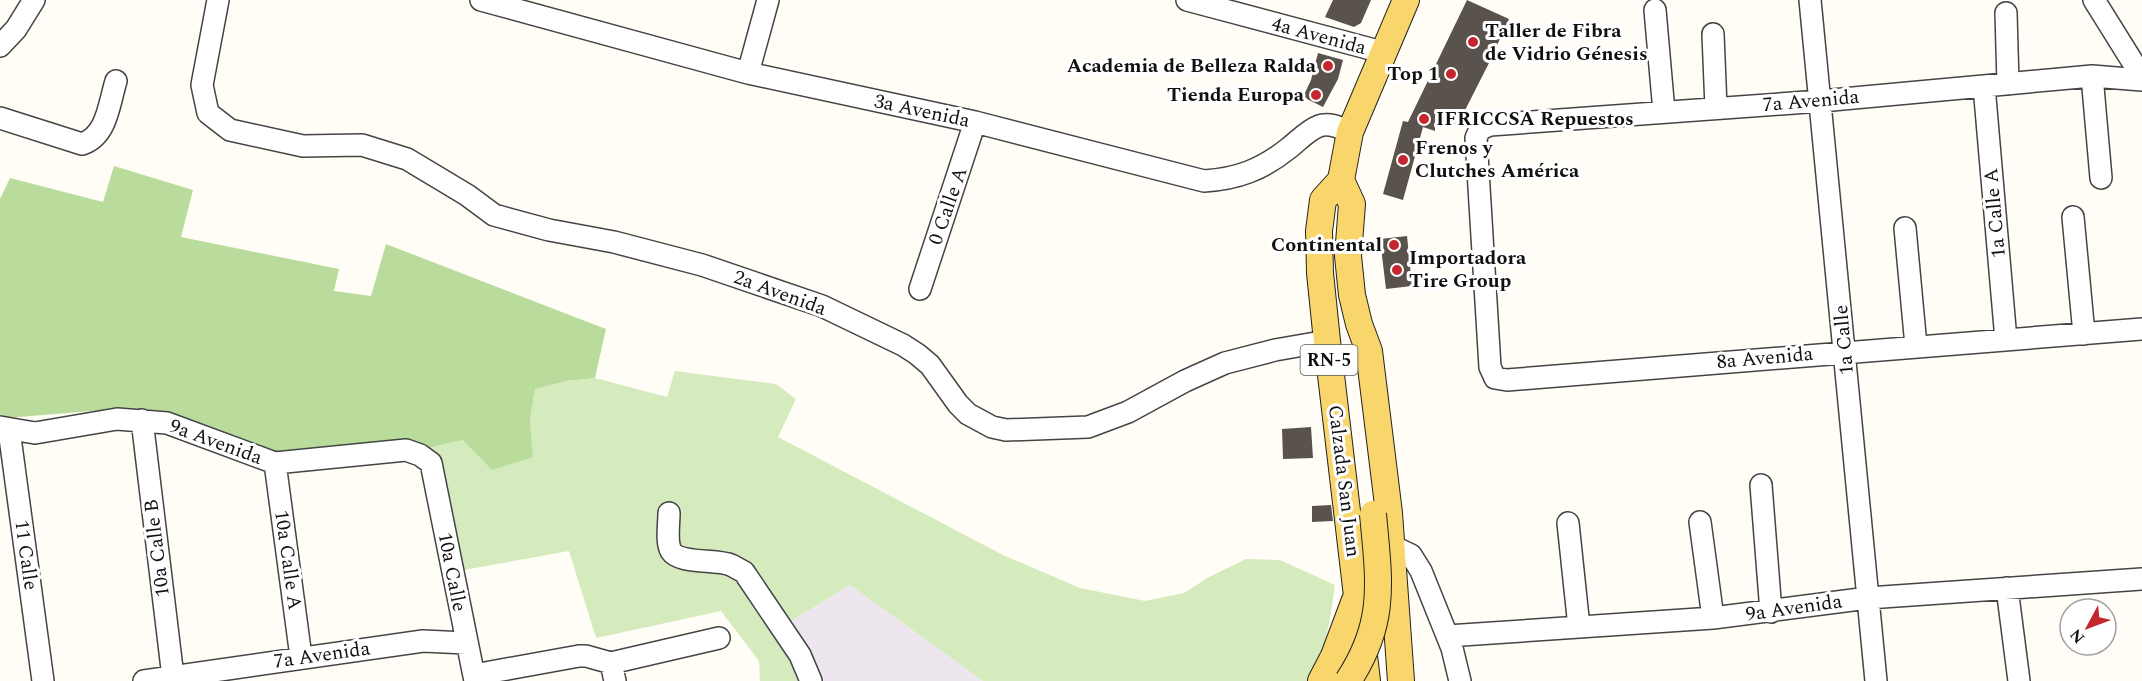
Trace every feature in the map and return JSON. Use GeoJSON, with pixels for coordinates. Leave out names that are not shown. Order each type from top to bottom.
{"type":"FeatureCollection","features":[{"type":"Feature","properties":{"kind":"main road","name":"Calzada San Juan"},"geometry":{"type":"LineString","coordinates":[[1368,681],[1327,341],[1320,273],[1319,231],[1323,200],[1341,180],[1350,132],[1406,0]]}},
{"type":"Feature","properties":{"kind":"main road","name":"Calzada San Juan"},"geometry":{"type":"LineString","coordinates":[[1341,180],[1352,204],[1348,256],[1352,295],[1369,351],[1393,554],[1401,681]]}},
{"type":"Feature","properties":{"kind":"main road"},"geometry":{"type":"LineString","coordinates":[[1348,681],[1367,647],[1375,620],[1378,578],[1373,514],[1353,351],[1359,324]]}},
{"type":"Feature","properties":{"kind":"main road"},"geometry":{"type":"LineString","coordinates":[[1353,553],[1393,554]]}},
{"type":"Feature","properties":{"kind":"main road"},"geometry":{"type":"LineString","coordinates":[[1321,681],[1334,657],[1357,594]]}},
{"type":"Feature","properties":{"kind":"street"},"geometry":{"type":"LineString","coordinates":[[0,46],[16,29],[34,0]]}},
{"type":"Feature","properties":{"kind":"street","name":"2a Avenida"},"geometry":{"type":"LineString","coordinates":[[218,0],[202,85],[208,113],[230,130],[303,146],[362,145],[407,159],[467,195],[494,215],[702,265],[822,306],[910,350],[930,365],[968,414],[986,424],[1006,430],[1088,427],[1128,412],[1185,381],[1225,363],[1275,350],[1327,341]]}},
{"type":"Feature","properties":{"kind":"street","name":"3a Avenida"},"geometry":{"type":"LineString","coordinates":[[481,0],[748,73],[975,122],[1204,181],[1221,180],[1254,171],[1276,158],[1318,126],[1328,124],[1350,132]]}},
{"type":"Feature","properties":{"kind":"street"},"geometry":{"type":"LineString","coordinates":[[748,73],[768,0]]}},
{"type":"Feature","properties":{"kind":"street","name":"4a Avenida"},"geometry":{"type":"LineString","coordinates":[[1187,0],[1382,52]]}},
{"type":"Feature","properties":{"kind":"street","name":"1a Calle"},"geometry":{"type":"LineString","coordinates":[[1810,0],[1876,681]]}},
{"type":"Feature","properties":{"kind":"street"},"geometry":{"type":"LineString","coordinates":[[2094,0],[2142,79]]}},
{"type":"Feature","properties":{"kind":"street"},"geometry":{"type":"LineString","coordinates":[[1655,10],[1664,112]]}},
{"type":"Feature","properties":{"kind":"street"},"geometry":{"type":"LineString","coordinates":[[2006,13],[2008,84]]}},
{"type":"Feature","properties":{"kind":"street"},"geometry":{"type":"LineString","coordinates":[[1713,34],[1716,108]]}},
{"type":"Feature","properties":{"kind":"street"},"geometry":{"type":"LineString","coordinates":[[2092,76],[2102,178]]}},
{"type":"Feature","properties":{"kind":"street","name":"7a Avenida"},"geometry":{"type":"LineString","coordinates":[[1495,378],[1490,367],[1482,241],[1476,138],[1480,129],[1490,125],[1821,100],[2092,76],[2142,79]]}},
{"type":"Feature","properties":{"kind":"street"},"geometry":{"type":"LineString","coordinates":[[0,118],[82,144],[90,141],[102,129],[116,81]]}},
{"type":"Feature","properties":{"kind":"street","name":"1a Calle A"},"geometry":{"type":"LineString","coordinates":[[1984,86],[2006,340]]}},
{"type":"Feature","properties":{"kind":"street","name":"0 Calle A"},"geometry":{"type":"LineString","coordinates":[[920,289],[975,122]]}},
{"type":"Feature","properties":{"kind":"street"},"geometry":{"type":"LineString","coordinates":[[2073,217],[2084,333]]}},
{"type":"Feature","properties":{"kind":"street"},"geometry":{"type":"LineString","coordinates":[[1905,228],[1916,346]]}},
{"type":"Feature","properties":{"kind":"street","name":"8a Avenida"},"geometry":{"type":"LineString","coordinates":[[1495,378],[1507,380],[2142,329]]}},
{"type":"Feature","properties":{"kind":"street","name":"9a Avenida"},"geometry":{"type":"LineString","coordinates":[[5,428],[35,433],[117,419],[142,420],[167,423],[275,463],[406,450],[420,454],[430,463]]}},
{"type":"Feature","properties":{"kind":"street","name":"10a Calle B"},"geometry":{"type":"LineString","coordinates":[[142,420],[173,677]]}},
{"type":"Feature","properties":{"kind":"street","name":"11 Calle"},"geometry":{"type":"LineString","coordinates":[[5,428],[44,681]]}},
{"type":"Feature","properties":{"kind":"street","name":"10a Calle A"},"geometry":{"type":"LineString","coordinates":[[275,463],[301,657]]}},
{"type":"Feature","properties":{"kind":"street","name":"10a Calle"},"geometry":{"type":"LineString","coordinates":[[430,463],[475,678]]}},
{"type":"Feature","properties":{"kind":"street"},"geometry":{"type":"LineString","coordinates":[[1761,485],[1772,612]]}},
{"type":"Feature","properties":{"kind":"street"},"geometry":{"type":"LineString","coordinates":[[669,513],[669,545],[672,552],[683,559],[731,565],[744,572],[800,655],[811,681]]}},
{"type":"Feature","properties":{"kind":"street"},"geometry":{"type":"LineString","coordinates":[[1700,522],[1713,618]]}},
{"type":"Feature","properties":{"kind":"street"},"geometry":{"type":"LineString","coordinates":[[1568,523],[1579,627]]}},
{"type":"Feature","properties":{"kind":"street"},"geometry":{"type":"LineString","coordinates":[[1393,554],[1411,555],[1418,564],[1447,636],[1461,681]]}},
{"type":"Feature","properties":{"kind":"street","name":"9a Avenida"},"geometry":{"type":"LineString","coordinates":[[1447,636],[1713,618],[1868,598],[2142,579]]}},
{"type":"Feature","properties":{"kind":"street"},"geometry":{"type":"LineString","coordinates":[[2007,588],[2019,681]]}},
{"type":"Feature","properties":{"kind":"street"},"geometry":{"type":"LineString","coordinates":[[475,678],[579,656],[586,656],[613,672],[719,638]]}},
{"type":"Feature","properties":{"kind":"street","name":"7a Avenida"},"geometry":{"type":"LineString","coordinates":[[144,681],[423,641],[466,643]]}},
{"type":"Feature","properties":{"kind":"shaded area"},"geometry":{"type":"Polygon","coordinates":[[[850,585],[983,681],[800,681],[780,628],[850,585]]]}},
{"type":"Feature","properties":{"kind":"green space"},"geometry":{"type":"Polygon","coordinates":[[[114,166],[193,190],[181,237],[339,269],[334,291],[371,296],[386,244],[606,329],[595,378],[567,381],[535,389],[530,419],[533,457],[492,470],[463,440],[424,449],[277,453],[128,408],[7,418],[0,414],[0,199],[10,178],[103,202],[114,166]]]}},
{"type":"Feature","properties":{"kind":"green space"},"geometry":{"type":"Polygon","coordinates":[[[675,371],[776,384],[796,399],[778,437],[1003,555],[1080,588],[1145,601],[1184,593],[1209,577],[1246,559],[1280,560],[1335,585],[1327,635],[1314,670],[1307,681],[983,681],[850,585],[780,628],[800,681],[760,681],[759,661],[721,611],[596,638],[569,551],[453,572],[424,449],[463,440],[533,457],[530,419],[535,389],[567,381],[595,378],[667,397],[675,371]]]}},
{"type":"Feature","properties":{"kind":"building"},"geometry":{"type":"Polygon","coordinates":[[[1333,0],[1371,0],[1361,23],[1354,27],[1325,17],[1333,0]]]}},
{"type":"Feature","properties":{"kind":"building"},"geometry":{"type":"Polygon","coordinates":[[[1467,0],[1509,19],[1457,126],[1435,115],[1435,131],[1423,127],[1403,200],[1383,194],[1403,121],[1408,122],[1467,0]]]}},
{"type":"Feature","properties":{"kind":"building"},"geometry":{"type":"Polygon","coordinates":[[[1318,53],[1343,60],[1338,79],[1323,107],[1303,97],[1311,80],[1318,53]]]}},
{"type":"Feature","properties":{"kind":"building","name":"Importadora Tire Group"},"geometry":{"type":"Polygon","coordinates":[[[1407,236],[1412,286],[1386,289],[1380,239],[1407,236]]]}},
{"type":"Feature","properties":{"kind":"building"},"geometry":{"type":"Polygon","coordinates":[[[1311,427],[1313,458],[1283,459],[1282,429],[1311,427]]]}},
{"type":"Feature","properties":{"kind":"building"},"geometry":{"type":"Polygon","coordinates":[[[1331,505],[1333,521],[1312,522],[1312,506],[1331,505]]]}},
{"type":"Feature","properties":{"kind":"place","name":"Taller de Fibra de Vidrio Génesis"},"geometry":{"type":"Point","coordinates":[1473,42]}},
{"type":"Feature","properties":{"kind":"place","name":"Academia de Belleza Ralda"},"geometry":{"type":"Point","coordinates":[1328,66]}},
{"type":"Feature","properties":{"kind":"place","name":"Top 1"},"geometry":{"type":"Point","coordinates":[1451,74]}},
{"type":"Feature","properties":{"kind":"place","name":"Tienda Europa"},"geometry":{"type":"Point","coordinates":[1316,95]}},
{"type":"Feature","properties":{"kind":"place","name":"IFRICCSA Repuestos"},"geometry":{"type":"Point","coordinates":[1424,119]}},
{"type":"Feature","properties":{"kind":"place","name":"Frenos y Clutches América"},"geometry":{"type":"Point","coordinates":[1403,160]}},
{"type":"Feature","properties":{"kind":"place","name":"Continental"},"geometry":{"type":"Point","coordinates":[1394,245]}},
{"type":"Feature","properties":{"kind":"place","name":"Importadora Tire Group"},"geometry":{"type":"Point","coordinates":[1397,270]}}]}
